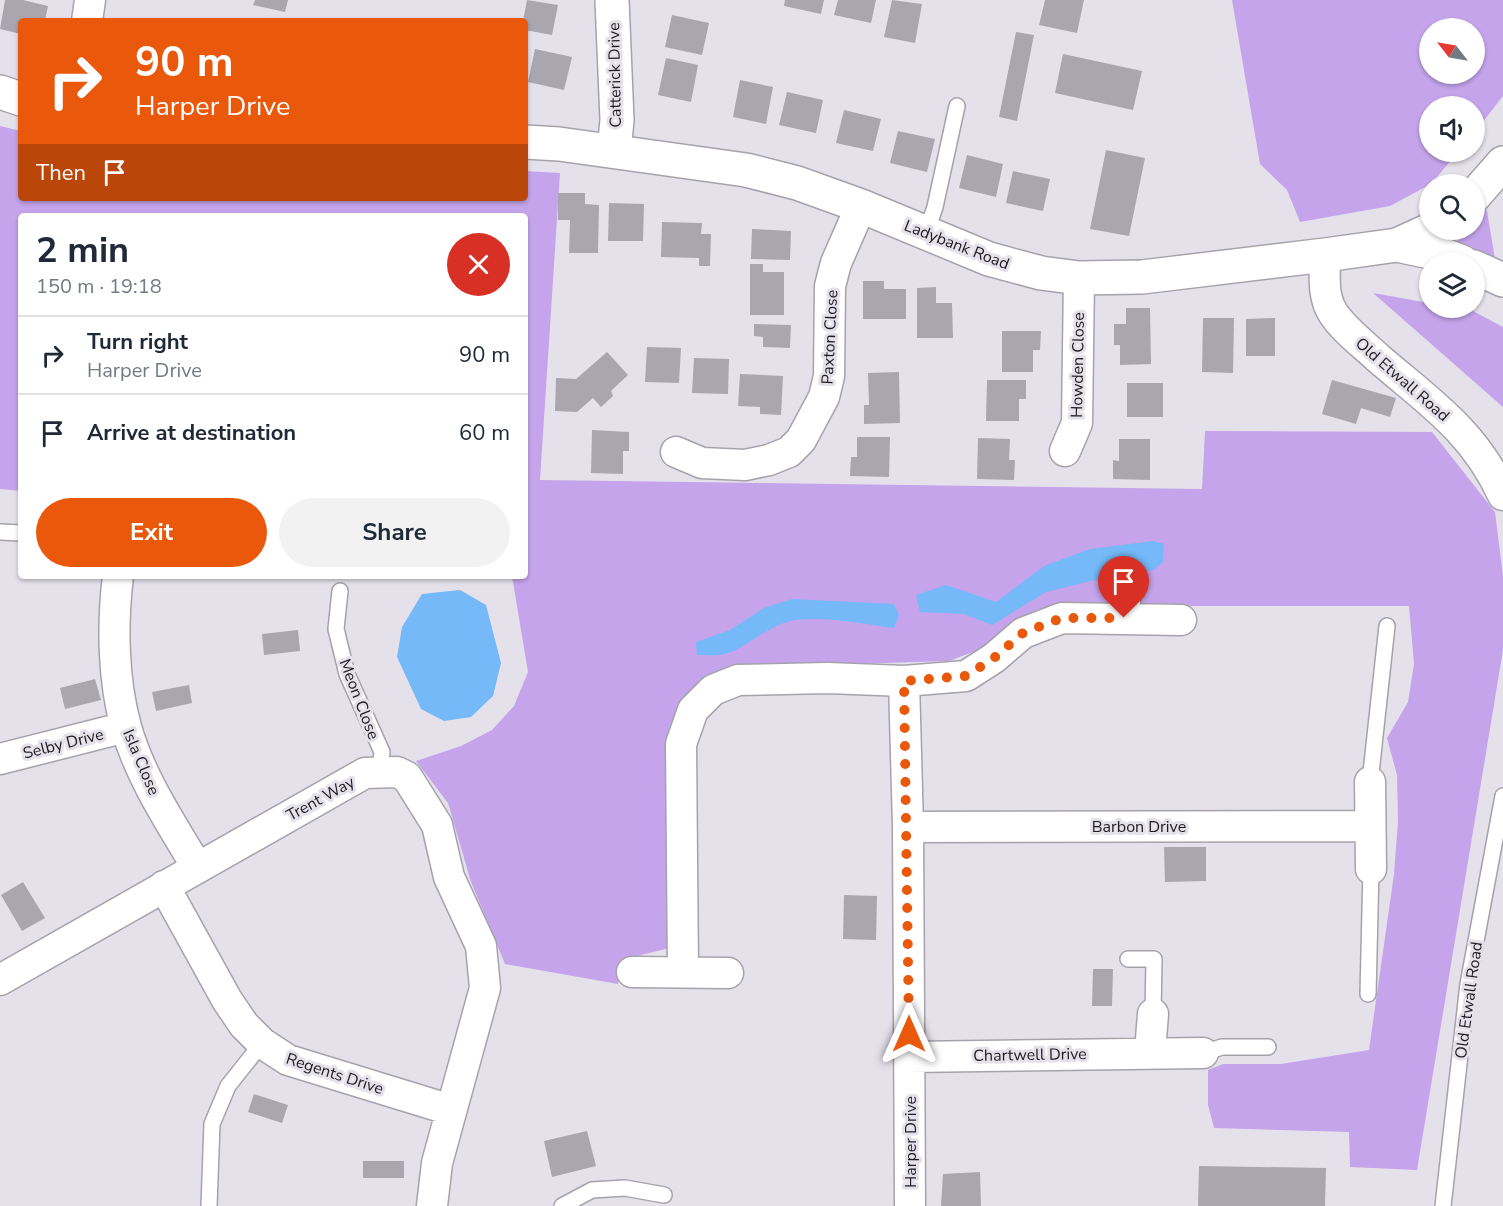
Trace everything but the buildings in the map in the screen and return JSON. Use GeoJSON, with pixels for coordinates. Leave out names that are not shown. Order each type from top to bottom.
{"type":"FeatureCollection","features":[{"type":"Feature","properties":{"kind":"street"},"geometry":{"type":"LineString","coordinates":[[87,18],[90,0]]}},
{"type":"Feature","properties":{"kind":"street","name":"Catterick Drive"},"geometry":{"type":"LineString","coordinates":[[612,0],[617,120],[614,151]]}},
{"type":"Feature","properties":{"kind":"street"},"geometry":{"type":"LineString","coordinates":[[0,92],[18,98]]}},
{"type":"Feature","properties":{"kind":"street","name":"Ladybank Road"},"geometry":{"type":"LineString","coordinates":[[528,142],[614,151],[746,170],[798,183],[861,206],[989,260],[1041,273],[1079,278],[1142,277],[1325,255],[1397,245],[1419,235]]}},
{"type":"Feature","properties":{"kind":"street"},"geometry":{"type":"LineString","coordinates":[[1485,183],[1503,163]]}},
{"type":"Feature","properties":{"kind":"street","name":"Paxton Close"},"geometry":{"type":"LineString","coordinates":[[676,452],[702,463],[745,465],[769,460],[789,452],[801,440],[824,397],[829,376],[830,286],[836,263],[861,206]]}},
{"type":"Feature","properties":{"kind":"street","name":"Ladybank Road"},"geometry":{"type":"LineString","coordinates":[[1397,245],[1430,252]]}},
{"type":"Feature","properties":{"kind":"street","name":"Old Etwall Road"},"geometry":{"type":"LineString","coordinates":[[1325,255],[1326,295],[1333,312],[1354,336],[1468,436],[1495,476],[1503,495]]}},
{"type":"Feature","properties":{"kind":"street"},"geometry":{"type":"LineString","coordinates":[[1485,272],[1503,280]]}},
{"type":"Feature","properties":{"kind":"street","name":"Howden Close"},"geometry":{"type":"LineString","coordinates":[[1065,451],[1077,423],[1079,278]]}},
{"type":"Feature","properties":{"kind":"street","name":"Isla Close"},"geometry":{"type":"LineString","coordinates":[[118,579],[115,635],[118,679],[126,727],[159,804],[197,867]]}},
{"type":"Feature","properties":{"kind":"street"},"geometry":{"type":"LineString","coordinates":[[1124,618],[1126,582]]}},
{"type":"Feature","properties":{"kind":"street"},"geometry":{"type":"LineString","coordinates":[[683,971],[681,744],[693,710],[713,690],[738,680],[828,678],[904,681],[966,676],[994,658],[1023,633],[1062,618],[1181,620]]}},
{"type":"Feature","properties":{"kind":"street","name":"Harper Drive"},"geometry":{"type":"LineString","coordinates":[[904,681],[908,827],[910,1206]]}},
{"type":"Feature","properties":{"kind":"street","name":"Selby Drive"},"geometry":{"type":"LineString","coordinates":[[0,759],[126,727]]}},
{"type":"Feature","properties":{"kind":"street"},"geometry":{"type":"LineString","coordinates":[[380,771],[397,772],[407,777],[417,789],[437,825],[449,877],[481,946],[485,988],[473,1040],[437,1163],[432,1206]]}},
{"type":"Feature","properties":{"kind":"street","name":"Trent Way"},"geometry":{"type":"LineString","coordinates":[[0,980],[365,773],[380,771]]}},
{"type":"Feature","properties":{"kind":"street"},"geometry":{"type":"LineString","coordinates":[[1370,782],[1371,868]]}},
{"type":"Feature","properties":{"kind":"street","name":"Barbon Drive"},"geometry":{"type":"LineString","coordinates":[[908,827],[1370,826]]}},
{"type":"Feature","properties":{"kind":"street","name":"Regents Drive"},"geometry":{"type":"LineString","coordinates":[[164,886],[227,1000],[244,1025],[262,1043],[288,1060],[451,1110]]}},
{"type":"Feature","properties":{"kind":"street"},"geometry":{"type":"LineString","coordinates":[[632,972],[728,972]]}},
{"type":"Feature","properties":{"kind":"street"},"geometry":{"type":"LineString","coordinates":[[1150,1052],[1153,1014]]}},
{"type":"Feature","properties":{"kind":"street","name":"Chartwell Drive"},"geometry":{"type":"LineString","coordinates":[[910,1057],[1203,1053]]}},
{"type":"Feature","properties":{"kind":"lane"},"geometry":{"type":"LineString","coordinates":[[926,233],[935,207],[957,106]]}},
{"type":"Feature","properties":{"kind":"lane"},"geometry":{"type":"LineString","coordinates":[[0,531],[18,533]]}},
{"type":"Feature","properties":{"kind":"lane","name":"Meon Close"},"geometry":{"type":"LineString","coordinates":[[340,591],[336,629],[347,674],[381,752],[380,771]]}},
{"type":"Feature","properties":{"kind":"lane"},"geometry":{"type":"LineString","coordinates":[[1370,782],[1387,626]]}},
{"type":"Feature","properties":{"kind":"lane","name":"Old Etwall Road"},"geometry":{"type":"LineString","coordinates":[[1443,1206],[1468,984],[1503,796]]}},
{"type":"Feature","properties":{"kind":"lane"},"geometry":{"type":"LineString","coordinates":[[1368,994],[1371,868]]}},
{"type":"Feature","properties":{"kind":"lane"},"geometry":{"type":"LineString","coordinates":[[1128,959],[1154,959],[1153,1014]]}},
{"type":"Feature","properties":{"kind":"lane"},"geometry":{"type":"LineString","coordinates":[[209,1206],[212,1124],[228,1086],[262,1043]]}},
{"type":"Feature","properties":{"kind":"lane"},"geometry":{"type":"LineString","coordinates":[[1203,1053],[1222,1047],[1268,1047]]}},
{"type":"Feature","properties":{"kind":"lane"},"geometry":{"type":"LineString","coordinates":[[562,1206],[592,1190],[625,1188],[664,1194]]}},
{"type":"Feature","properties":{"kind":"shaded area"},"geometry":{"type":"Polygon","coordinates":[[[1232,0],[1503,0],[1503,96],[1485,119],[1485,96],[1419,96],[1419,162],[1450,162],[1439,174],[1419,174],[1419,190],[1390,206],[1300,222],[1287,190],[1260,164],[1232,0]]]}},
{"type":"Feature","properties":{"kind":"shaded area"},"geometry":{"type":"Polygon","coordinates":[[[0,126],[18,130],[18,201],[528,201],[528,171],[560,173],[540,480],[1202,489],[1205,431],[1432,432],[1495,512],[1503,576],[1503,650],[1417,1170],[1350,1167],[1349,1132],[1214,1128],[1208,1105],[1208,1070],[1223,1064],[1281,1064],[1369,1050],[1394,874],[1398,821],[1397,775],[1387,738],[1408,702],[1414,664],[1409,606],[1071,606],[989,646],[949,661],[724,668],[685,699],[670,948],[620,960],[618,984],[505,964],[471,882],[448,803],[416,761],[461,746],[492,730],[514,706],[528,672],[512,579],[528,579],[528,213],[18,213],[18,491],[0,489],[0,126]]]}},
{"type":"Feature","properties":{"kind":"shaded area"},"geometry":{"type":"Polygon","coordinates":[[[1485,209],[1495,259],[1485,255],[1485,252],[1475,252],[1461,247],[1458,240],[1485,240],[1485,209]]]}},
{"type":"Feature","properties":{"kind":"shaded area"},"geometry":{"type":"Polygon","coordinates":[[[1373,293],[1419,301],[1419,318],[1485,317],[1503,327],[1503,407],[1373,293]]]}},
{"type":"Feature","properties":{"kind":"water"},"geometry":{"type":"Polygon","coordinates":[[[1153,541],[1164,544],[1163,562],[1153,570],[1090,581],[1046,592],[992,625],[964,614],[920,612],[916,595],[946,585],[996,602],[1044,566],[1090,549],[1153,541]]]}},
{"type":"Feature","properties":{"kind":"water"},"geometry":{"type":"Polygon","coordinates":[[[460,590],[486,605],[501,663],[493,696],[471,717],[444,721],[421,709],[397,657],[402,627],[422,594],[460,590]]]}},
{"type":"Feature","properties":{"kind":"water"},"geometry":{"type":"Polygon","coordinates":[[[792,599],[894,604],[899,615],[894,628],[833,620],[796,620],[775,627],[729,653],[697,655],[696,642],[730,630],[764,608],[792,599]]]}},
{"type":"Feature","properties":{"kind":"route"},"geometry":{"type":"LineString","coordinates":[[909,1034],[908,827],[904,681],[966,676],[994,658],[1023,633],[1062,618],[1124,618]]}}]}
